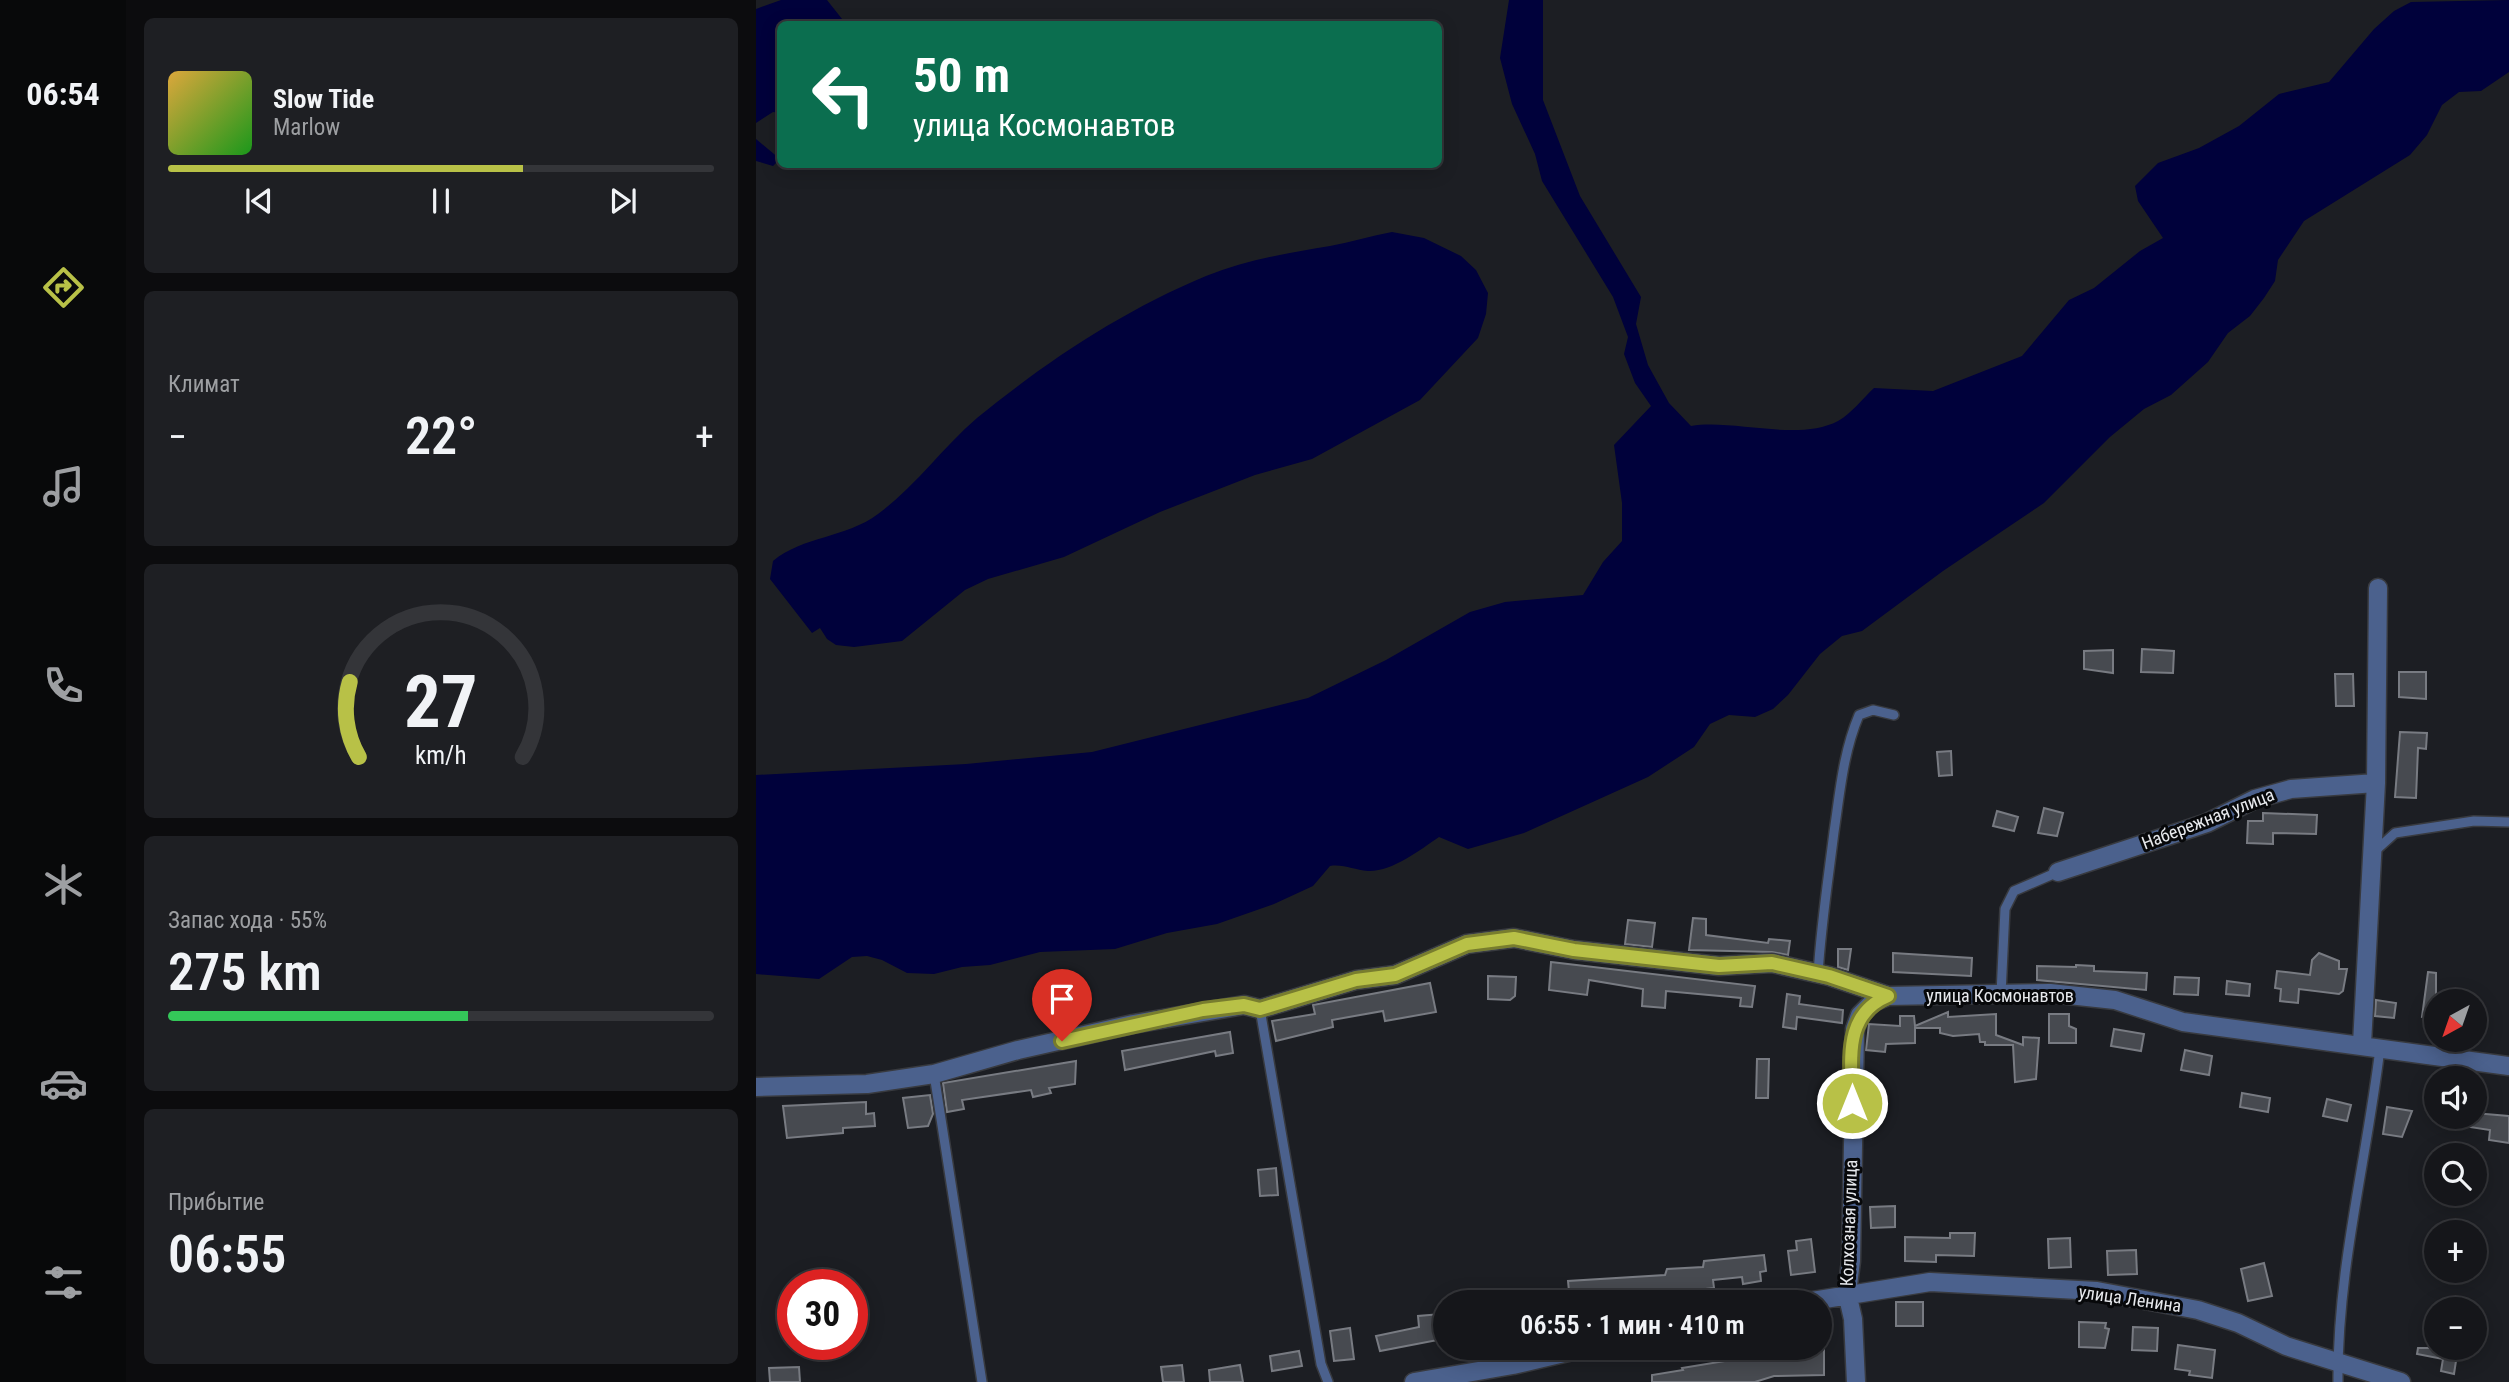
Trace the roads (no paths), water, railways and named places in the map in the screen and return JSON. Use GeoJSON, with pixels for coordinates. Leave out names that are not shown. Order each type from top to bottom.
{"type":"FeatureCollection","features":[{"type":"Feature","properties":{"kind":"street"},"geometry":{"type":"LineString","coordinates":[[2371,1046],[2378,588]]}},
{"type":"Feature","properties":{"kind":"street","name":"Набережная улица"},"geometry":{"type":"LineString","coordinates":[[2058,872],[2207,823],[2255,799],[2291,789],[2376,783]]}},
{"type":"Feature","properties":{"kind":"street","name":"улица Космонавтов"},"geometry":{"type":"LineString","coordinates":[[756,1087],[867,1084],[934,1074],[1018,1050],[1133,1024],[1244,1005],[1260,1009],[1356,980],[1395,975],[1467,944],[1514,938],[1574,950],[1719,966],[1772,963],[1888,996],[2050,993],[2115,1000],[2183,1022],[2509,1066]]}},
{"type":"Feature","properties":{"kind":"street","name":"Колхозная улица"},"geometry":{"type":"LineString","coordinates":[[1856,1382],[1853,1319],[1847,1293],[1851,1261],[1855,1029],[1860,1015],[1873,1002],[1888,996]]}},
{"type":"Feature","properties":{"kind":"street","name":"улица Ленина"},"geometry":{"type":"LineString","coordinates":[[1832,1296],[1930,1282],[2098,1291],[2198,1310],[2238,1323],[2286,1346],[2402,1382]]}},
{"type":"Feature","properties":{"kind":"street"},"geometry":{"type":"LineString","coordinates":[[1414,1382],[1534,1360]]}},
{"type":"Feature","properties":{"kind":"lane"},"geometry":{"type":"LineString","coordinates":[[1818,974],[1840,792],[1851,735],[1859,716],[1873,710],[1894,715]]}},
{"type":"Feature","properties":{"kind":"lane"},"geometry":{"type":"LineString","coordinates":[[2373,853],[2395,833],[2474,821],[2509,822]]}},
{"type":"Feature","properties":{"kind":"lane"},"geometry":{"type":"LineString","coordinates":[[2001,994],[2005,909],[2014,891],[2058,872]]}},
{"type":"Feature","properties":{"kind":"lane"},"geometry":{"type":"LineString","coordinates":[[1260,1009],[1321,1364],[1328,1382]]}},
{"type":"Feature","properties":{"kind":"lane"},"geometry":{"type":"LineString","coordinates":[[2338,1382],[2341,1294],[2373,1111],[2371,1046]]}},
{"type":"Feature","properties":{"kind":"lane"},"geometry":{"type":"LineString","coordinates":[[934,1074],[982,1382]]}}]}
